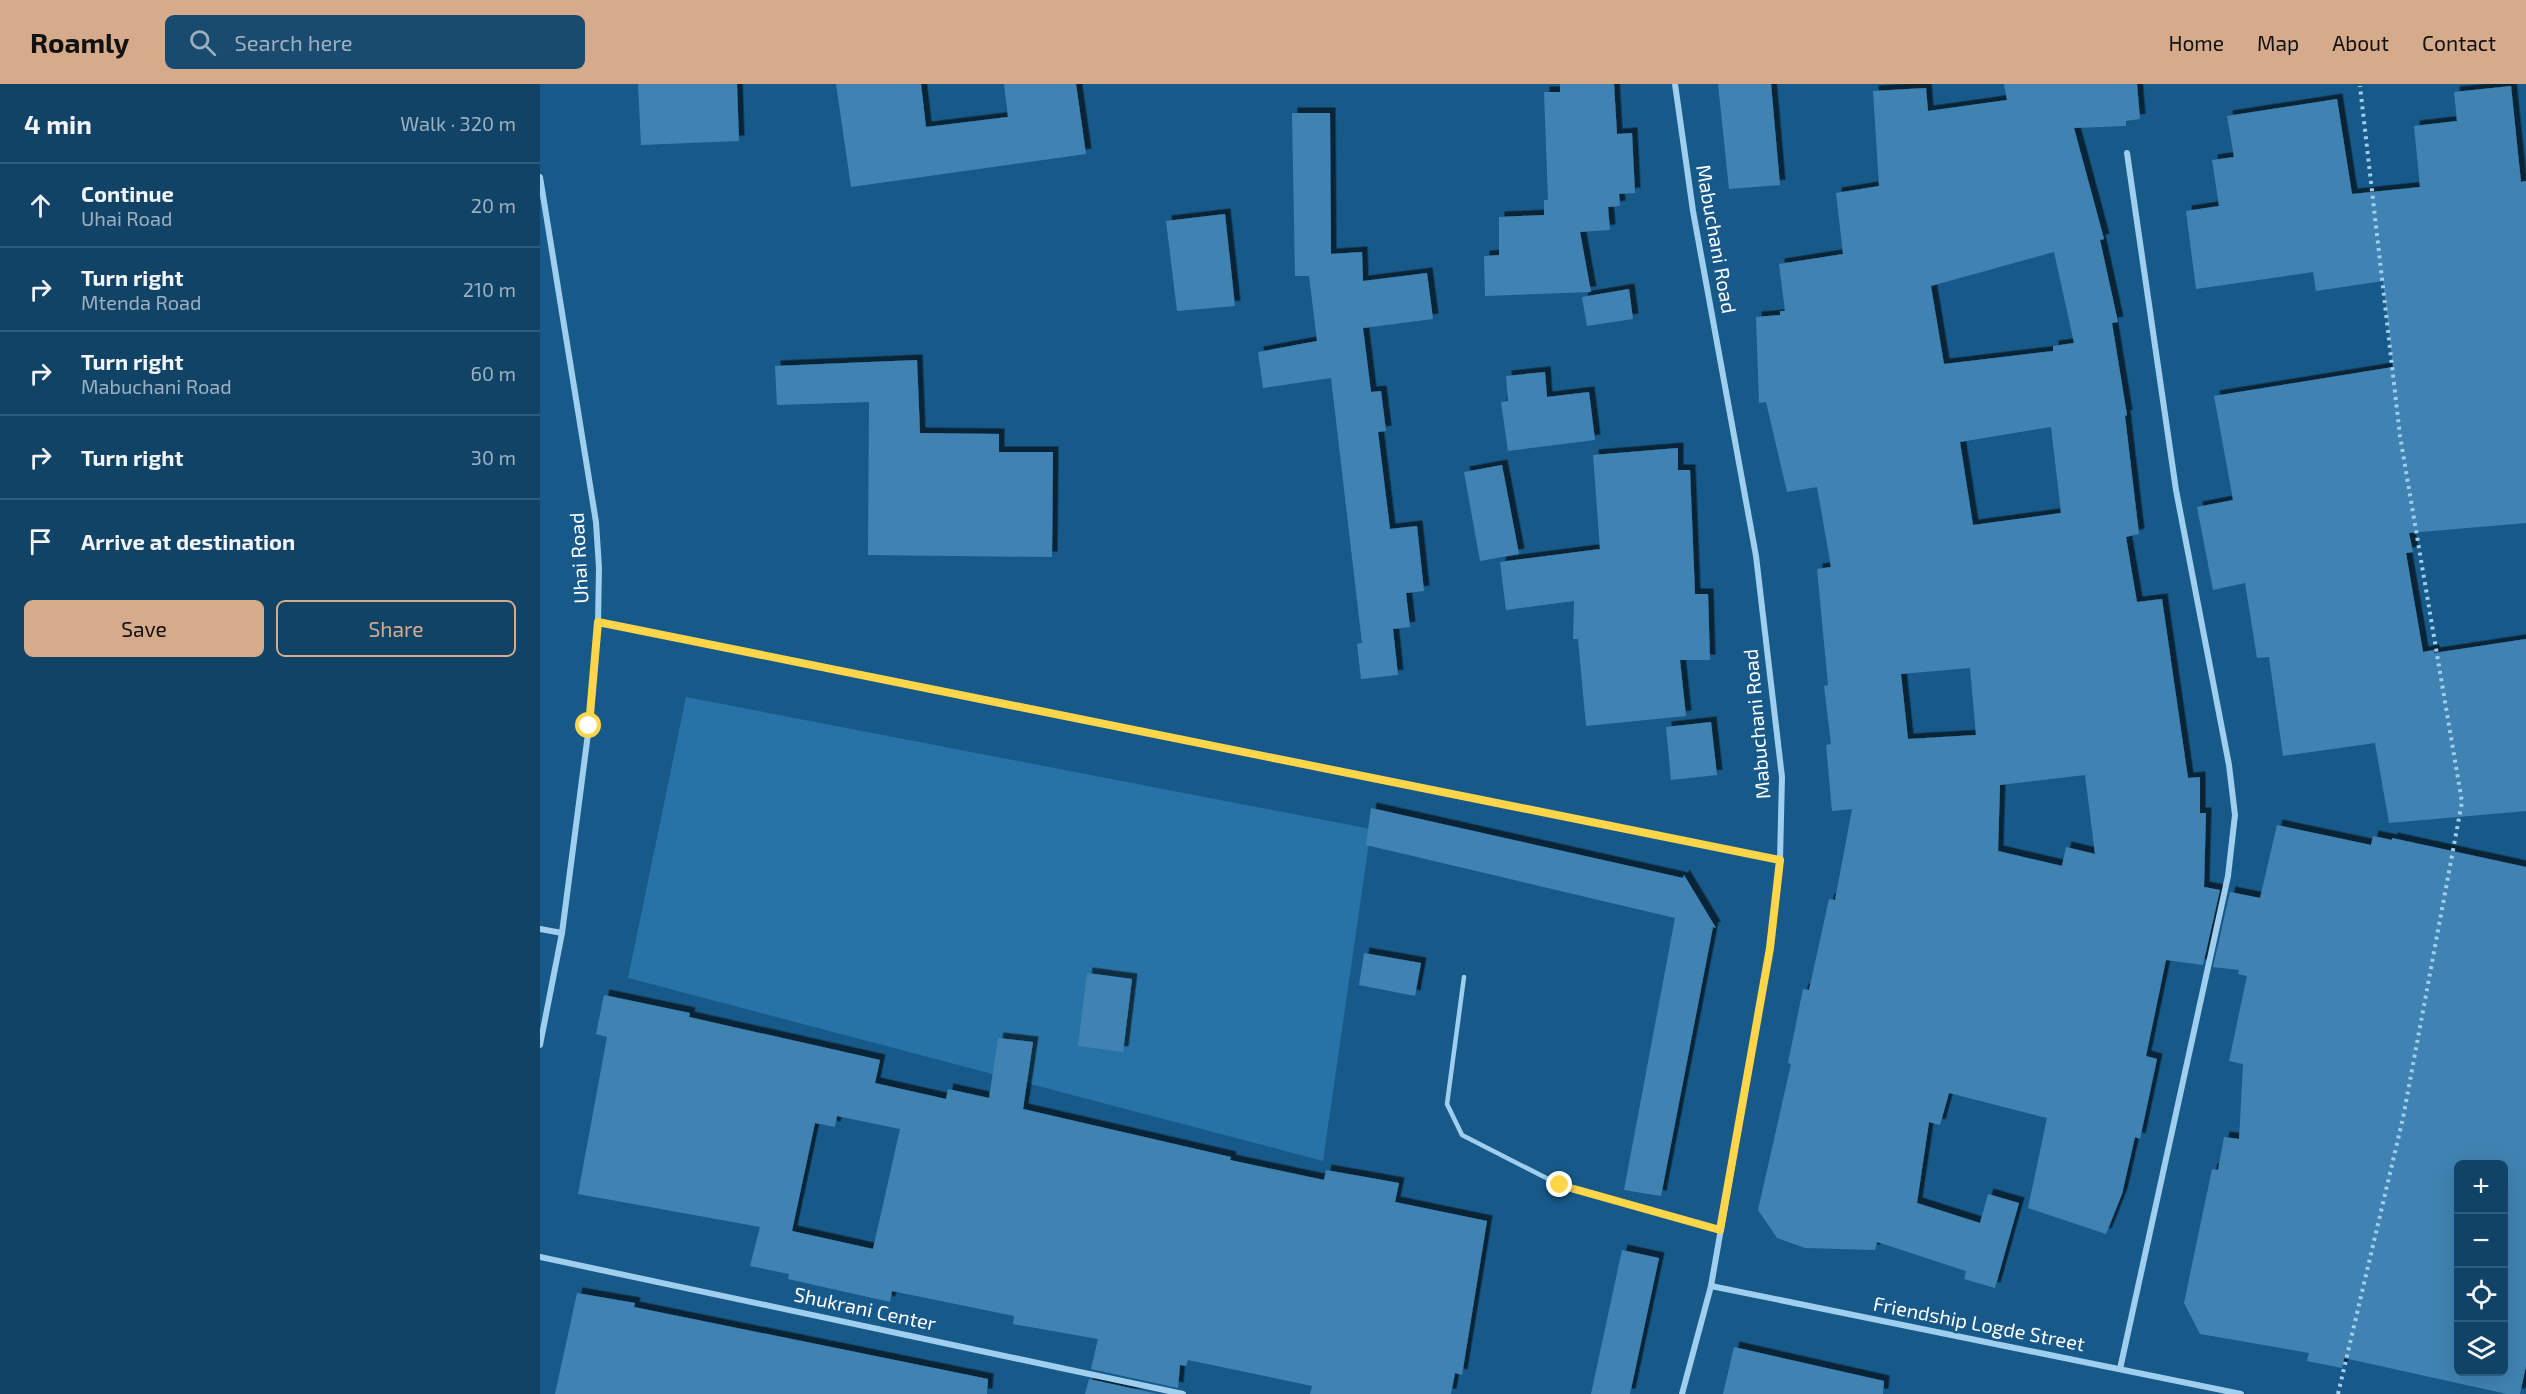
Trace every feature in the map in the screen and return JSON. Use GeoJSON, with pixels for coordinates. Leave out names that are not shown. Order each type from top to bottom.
{"type":"FeatureCollection","features":[{"type":"Feature","properties":{"kind":"street","name":"Mabuchani Road"},"geometry":{"type":"LineString","coordinates":[[1675,84],[1693,211],[1756,556],[1782,777],[1780,860],[1770,948],[1711,1286],[1682,1394]]}},
{"type":"Feature","properties":{"kind":"street"},"geometry":{"type":"LineString","coordinates":[[2120,1369],[2228,876],[2235,815],[2229,765],[2176,490],[2127,153]]}},
{"type":"Feature","properties":{"kind":"street","name":"Uhai Road"},"geometry":{"type":"LineString","coordinates":[[540,177],[596,522],[599,568],[598,622],[589,726],[562,933],[540,1045]]}},
{"type":"Feature","properties":{"kind":"street"},"geometry":{"type":"LineString","coordinates":[[598,622],[1780,860]]}},
{"type":"Feature","properties":{"kind":"street"},"geometry":{"type":"LineString","coordinates":[[540,929],[562,933]]}},
{"type":"Feature","properties":{"kind":"street","name":"Shukrani Center"},"geometry":{"type":"LineString","coordinates":[[540,1257],[1183,1394]]}},
{"type":"Feature","properties":{"kind":"street","name":"Friendship Logde Street"},"geometry":{"type":"LineString","coordinates":[[1711,1286],[2241,1394]]}},
{"type":"Feature","properties":{"kind":"lane"},"geometry":{"type":"LineString","coordinates":[[1464,977],[1447,1104],[1462,1135],[1560,1185],[1720,1230]]}},
{"type":"Feature","properties":{"kind":"path"},"geometry":{"type":"LineString","coordinates":[[2338,1394],[2403,1118],[2462,802],[2400,436],[2360,86]]}},
{"type":"Feature","properties":{"kind":"shaded area"},"geometry":{"type":"Polygon","coordinates":[[[686,697],[1371,829],[1323,1161],[628,978],[686,697]]]}},
{"type":"Feature","properties":{"kind":"building"},"geometry":{"type":"Polygon","coordinates":[[[638,84],[737,84],[739,141],[641,145],[638,84]]]}},
{"type":"Feature","properties":{"kind":"building"},"geometry":{"type":"Polygon","coordinates":[[[836,84],[921,84],[926,127],[1008,117],[1004,84],[1076,84],[1086,154],[851,187],[836,84]]]}},
{"type":"Feature","properties":{"kind":"building"},"geometry":{"type":"Polygon","coordinates":[[[1560,84],[1614,84],[1617,134],[1632,133],[1635,193],[1619,194],[1620,206],[1608,207],[1610,230],[1580,232],[1591,292],[1485,296],[1484,256],[1499,255],[1499,217],[1544,215],[1544,200],[1548,200],[1544,92],[1560,92],[1560,84]]]}},
{"type":"Feature","properties":{"kind":"building"},"geometry":{"type":"Polygon","coordinates":[[[1718,84],[1771,84],[1780,185],[1729,189],[1718,84]]]}},
{"type":"Feature","properties":{"kind":"building"},"geometry":{"type":"Polygon","coordinates":[[[2004,84],[2137,84],[2140,119],[2126,121],[2126,126],[2074,128],[2104,239],[2100,240],[2118,322],[2112,323],[2127,415],[2125,416],[2139,534],[2126,537],[2137,602],[2162,599],[2188,778],[2200,777],[2200,813],[2206,813],[2204,887],[2220,890],[2203,965],[2166,960],[2146,1056],[2157,1059],[2140,1139],[2135,1137],[2122,1194],[2106,1234],[2028,1208],[2047,1118],[1949,1093],[1940,1125],[1929,1122],[1917,1203],[1980,1223],[1988,1194],[2019,1203],[1995,1288],[1964,1279],[1966,1271],[1877,1242],[1875,1250],[1805,1248],[1777,1238],[1758,1210],[1791,1064],[1788,1063],[1803,989],[1809,990],[1829,899],[1835,900],[1852,809],[1832,811],[1826,745],[1831,744],[1824,686],[1828,685],[1817,569],[1831,567],[1817,487],[1787,492],[1766,402],[1759,403],[1756,317],[1780,315],[1780,311],[1785,311],[1779,264],[1843,254],[1836,193],[1879,186],[1873,91],[1926,88],[1928,111],[2007,100],[2004,84]],[[2054,252],[1931,286],[1944,364],[2053,351],[2053,346],[2074,343],[2054,252]],[[2051,427],[1960,442],[1973,525],[2061,513],[2051,427]],[[1970,668],[1901,674],[1908,739],[1976,735],[1970,668]],[[2085,775],[2000,785],[1998,851],[2062,866],[2066,847],[2095,854],[2085,775]]]}},
{"type":"Feature","properties":{"kind":"building"},"geometry":{"type":"Polygon","coordinates":[[[2511,86],[2521,182],[2526,181],[2526,523],[2409,533],[2413,552],[2406,553],[2423,652],[2434,650],[2434,653],[2526,639],[2526,811],[2389,823],[2375,743],[2283,756],[2269,657],[2257,658],[2245,583],[2213,590],[2197,507],[2233,500],[2214,396],[2393,367],[2383,281],[2316,291],[2313,272],[2196,289],[2186,211],[2219,206],[2212,160],[2234,157],[2227,116],[2337,99],[2352,194],[2420,187],[2414,126],[2457,121],[2454,92],[2511,86]]]}},
{"type":"Feature","properties":{"kind":"building"},"geometry":{"type":"Polygon","coordinates":[[[1292,113],[1330,113],[1331,254],[1362,252],[1363,281],[1427,273],[1433,319],[1363,328],[1371,392],[1381,391],[1386,431],[1378,432],[1390,529],[1417,526],[1424,591],[1406,593],[1410,627],[1393,629],[1398,675],[1361,679],[1357,644],[1362,643],[1331,378],[1263,388],[1258,352],[1317,341],[1309,276],[1295,276],[1292,113]]]}},
{"type":"Feature","properties":{"kind":"building"},"geometry":{"type":"Polygon","coordinates":[[[1225,214],[1235,306],[1177,311],[1166,221],[1225,214]]]}},
{"type":"Feature","properties":{"kind":"building"},"geometry":{"type":"Polygon","coordinates":[[[1629,289],[1633,319],[1587,326],[1582,297],[1629,289]]]}},
{"type":"Feature","properties":{"kind":"building"},"geometry":{"type":"Polygon","coordinates":[[[917,360],[920,433],[999,434],[999,452],[1053,452],[1052,557],[868,555],[869,402],[777,405],[775,366],[917,360]]]}},
{"type":"Feature","properties":{"kind":"building"},"geometry":{"type":"Polygon","coordinates":[[[1545,372],[1547,397],[1589,392],[1595,440],[1508,451],[1501,402],[1508,401],[1506,376],[1545,372]]]}},
{"type":"Feature","properties":{"kind":"building"},"geometry":{"type":"Polygon","coordinates":[[[1678,448],[1678,470],[1690,470],[1695,594],[1708,594],[1710,660],[1680,660],[1686,716],[1586,726],[1578,639],[1573,639],[1574,601],[1506,610],[1500,562],[1600,549],[1593,455],[1678,448]]]}},
{"type":"Feature","properties":{"kind":"building"},"geometry":{"type":"Polygon","coordinates":[[[1502,465],[1519,554],[1480,561],[1464,472],[1502,465]]]}},
{"type":"Feature","properties":{"kind":"building"},"geometry":{"type":"Polygon","coordinates":[[[1711,722],[1717,775],[1671,780],[1666,727],[1711,722]]]}},
{"type":"Feature","properties":{"kind":"building"},"geometry":{"type":"Polygon","coordinates":[[[1371,808],[1683,878],[1684,875],[1716,928],[1713,927],[1661,1196],[1624,1190],[1675,918],[1366,845],[1371,808]]]}},
{"type":"Feature","properties":{"kind":"building"},"geometry":{"type":"Polygon","coordinates":[[[2277,825],[2371,845],[2373,836],[2392,840],[2392,838],[2526,867],[2526,1366],[2520,1394],[2507,1394],[2344,1358],[2342,1368],[2307,1361],[2309,1353],[2200,1334],[2184,1303],[2212,1169],[2218,1170],[2224,1137],[2239,1139],[2243,1064],[2229,1061],[2247,976],[2238,974],[2239,970],[2213,967],[2230,892],[2260,898],[2277,825]]]}},
{"type":"Feature","properties":{"kind":"building"},"geometry":{"type":"Polygon","coordinates":[[[1364,953],[1421,963],[1415,996],[1359,985],[1364,953]]]}},
{"type":"Feature","properties":{"kind":"building"},"geometry":{"type":"Polygon","coordinates":[[[1087,973],[1132,979],[1123,1052],[1078,1046],[1087,973]]]}},
{"type":"Feature","properties":{"kind":"building"},"geometry":{"type":"Polygon","coordinates":[[[604,995],[690,1013],[689,1017],[880,1060],[875,1083],[946,1099],[948,1089],[989,1098],[998,1038],[1033,1042],[1023,1109],[1231,1157],[1230,1160],[1324,1180],[1326,1170],[1399,1183],[1395,1202],[1487,1221],[1462,1375],[1455,1373],[1451,1394],[1310,1394],[1312,1386],[1188,1360],[1186,1366],[1180,1365],[1178,1388],[1091,1369],[1098,1339],[1013,1324],[1014,1316],[892,1291],[890,1302],[788,1279],[789,1274],[750,1266],[760,1227],[578,1194],[607,1037],[596,1034],[604,995]],[[837,1116],[835,1127],[815,1123],[792,1231],[873,1249],[900,1129],[837,1116]]]}},
{"type":"Feature","properties":{"kind":"building"},"geometry":{"type":"Polygon","coordinates":[[[1622,1250],[1659,1258],[1630,1394],[1591,1394],[1622,1250]]]}},
{"type":"Feature","properties":{"kind":"building"},"geometry":{"type":"Polygon","coordinates":[[[577,1293],[635,1303],[634,1307],[988,1379],[987,1394],[555,1394],[577,1293]]]}},
{"type":"Feature","properties":{"kind":"building"},"geometry":{"type":"Polygon","coordinates":[[[1734,1347],[1884,1381],[1883,1394],[1723,1394],[1734,1347]]]}},
{"type":"Feature","properties":{"kind":"building"},"geometry":{"type":"Polygon","coordinates":[[[1089,1379],[1158,1394],[1085,1394],[1089,1379]]]}},
{"type":"Feature","properties":{"kind":"route"},"geometry":{"type":"LineString","coordinates":[[589,726],[598,622],[1780,860],[1770,948],[1720,1230],[1560,1185]]}}]}
